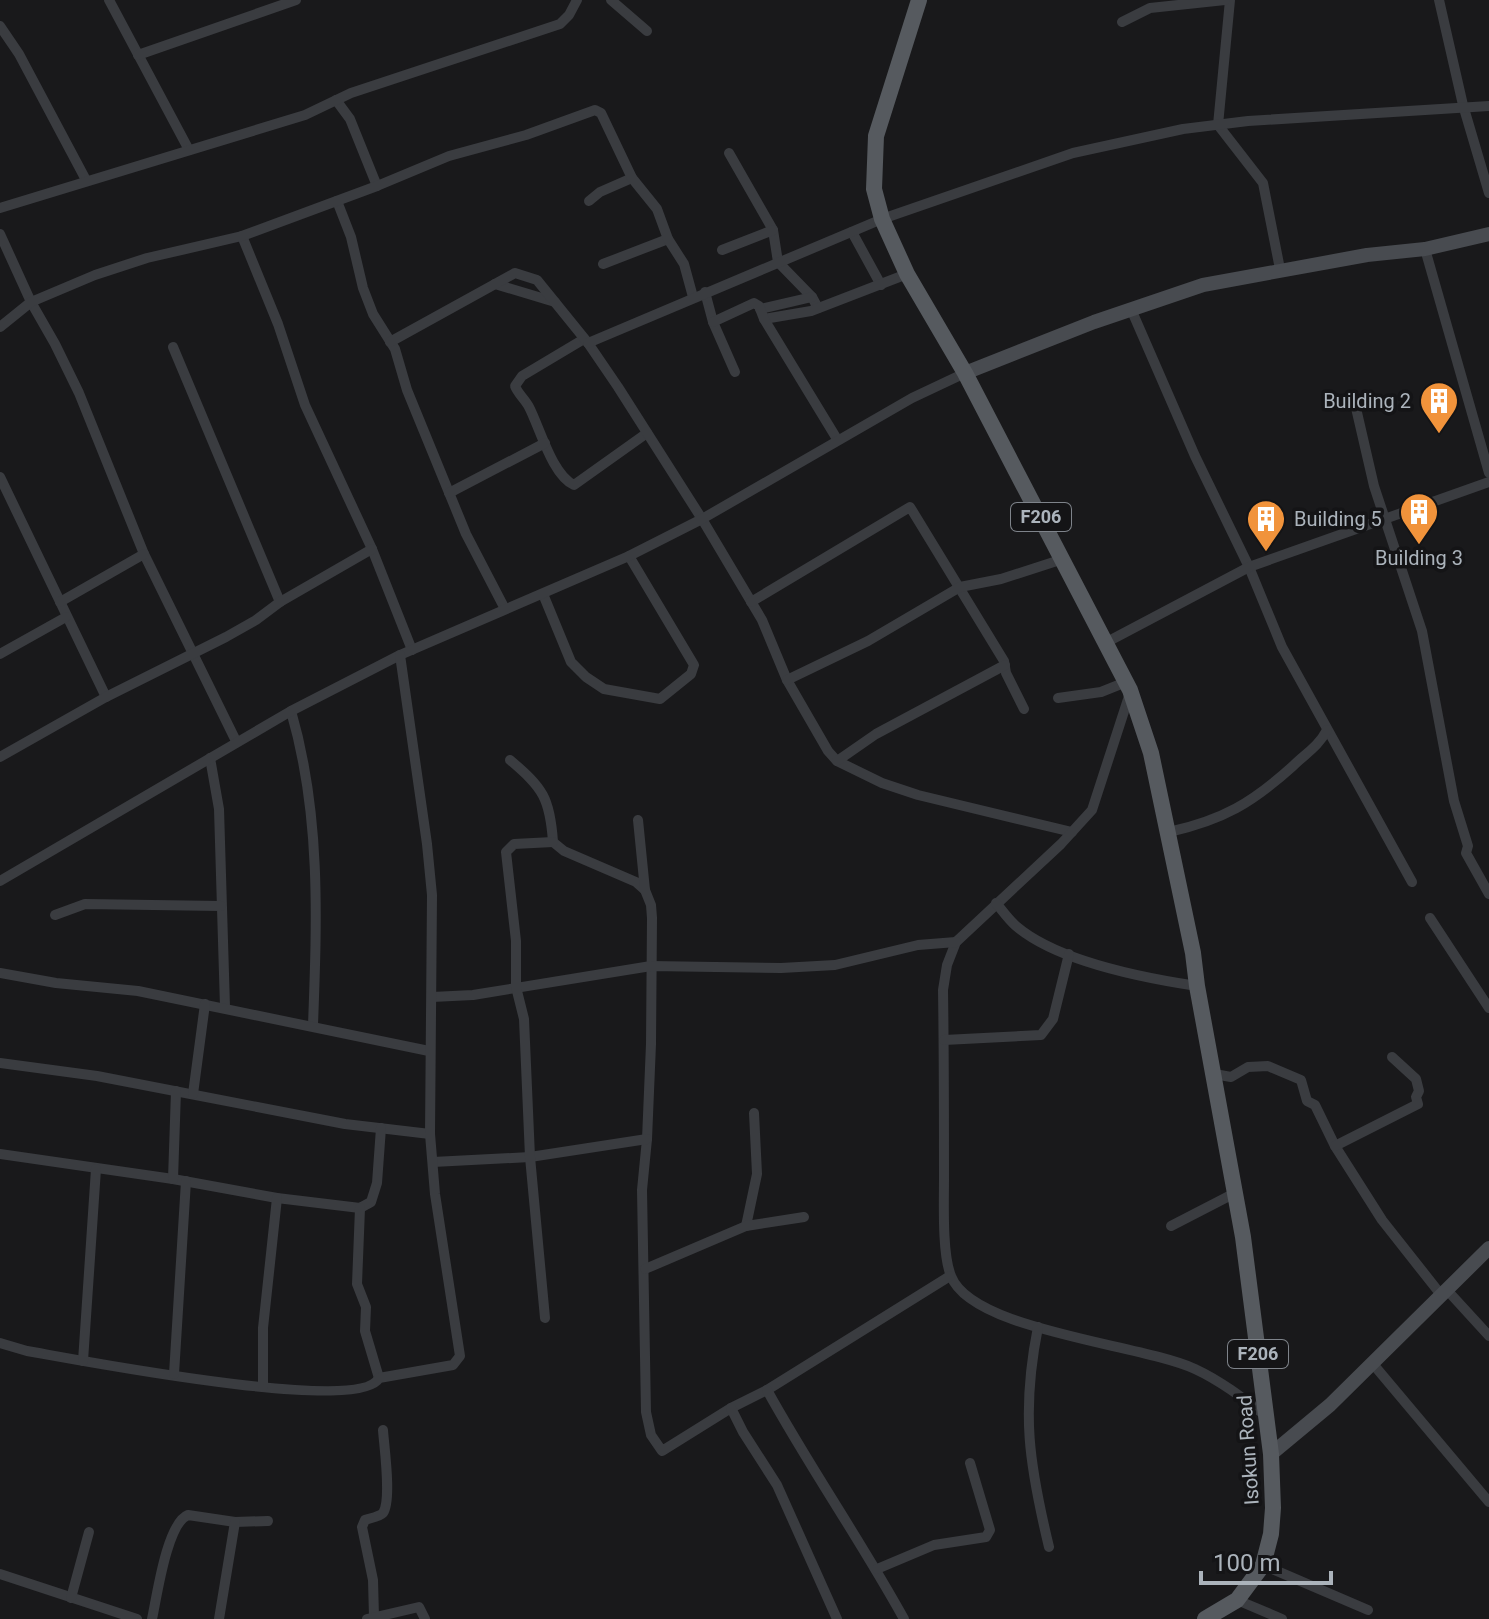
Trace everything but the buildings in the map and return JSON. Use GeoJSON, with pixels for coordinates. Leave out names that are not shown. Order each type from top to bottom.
{"type":"FeatureCollection","features":[{"type":"Feature","properties":{"kind":"main road","name":"F206"},"geometry":{"type":"LineString","coordinates":[[919,0],[876,136],[874,189],[882,219],[907,274],[965,373],[1128,686],[1151,753],[1169,832],[1212,1063]]}},
{"type":"Feature","properties":{"kind":"main road","name":"Isokun Road"},"geometry":{"type":"LineString","coordinates":[[1205,1619],[1237,1600],[1263,1565],[1271,1534],[1271,1454],[1243,1237],[1212,1063]]}},
{"type":"Feature","properties":{"kind":"street"},"geometry":{"type":"LineString","coordinates":[[109,0],[189,150]]}},
{"type":"Feature","properties":{"kind":"street"},"geometry":{"type":"LineString","coordinates":[[138,55],[296,0]]}},
{"type":"Feature","properties":{"kind":"street"},"geometry":{"type":"LineString","coordinates":[[0,208],[305,115],[351,93],[560,24],[577,0]]}},
{"type":"Feature","properties":{"kind":"street"},"geometry":{"type":"LineString","coordinates":[[611,0],[647,31]]}},
{"type":"Feature","properties":{"kind":"street"},"geometry":{"type":"LineString","coordinates":[[1122,22],[1150,8],[1228,0],[1218,125],[1263,183],[1280,269]]}},
{"type":"Feature","properties":{"kind":"street"},"geometry":{"type":"LineString","coordinates":[[1439,0],[1463,105],[1489,193]]}},
{"type":"Feature","properties":{"kind":"street"},"geometry":{"type":"LineString","coordinates":[[0,26],[19,54],[86,180]]}},
{"type":"Feature","properties":{"kind":"street"},"geometry":{"type":"LineString","coordinates":[[350,119],[351,93]]}},
{"type":"Feature","properties":{"kind":"street"},"geometry":{"type":"LineString","coordinates":[[336,100],[350,119],[377,186]]}},
{"type":"Feature","properties":{"kind":"street"},"geometry":{"type":"LineString","coordinates":[[647,433],[574,485],[562,476],[531,410],[516,390],[516,381],[586,341],[882,219],[1073,153],[1183,129],[1218,125],[1463,105],[1489,106]]}},
{"type":"Feature","properties":{"kind":"street"},"geometry":{"type":"LineString","coordinates":[[0,327],[31,302],[95,275],[147,258],[242,236],[449,156],[526,135],[595,110],[601,113],[632,178],[657,209],[668,239],[684,264],[693,297]]}},
{"type":"Feature","properties":{"kind":"street"},"geometry":{"type":"LineString","coordinates":[[729,153],[773,230],[778,262],[812,297],[818,308]]}},
{"type":"Feature","properties":{"kind":"street"},"geometry":{"type":"LineString","coordinates":[[589,201],[600,192],[632,178]]}},
{"type":"Feature","properties":{"kind":"street"},"geometry":{"type":"LineString","coordinates":[[337,201],[351,237],[363,288],[373,314],[390,342],[466,534],[505,609]]}},
{"type":"Feature","properties":{"kind":"street"},"geometry":{"type":"LineString","coordinates":[[722,250],[773,230]]}},
{"type":"Feature","properties":{"kind":"street"},"geometry":{"type":"LineString","coordinates":[[852,232],[881,285]]}},
{"type":"Feature","properties":{"kind":"street"},"geometry":{"type":"LineString","coordinates":[[0,234],[31,302],[79,393],[144,554],[236,741]]}},
{"type":"Feature","properties":{"kind":"street"},"geometry":{"type":"LineString","coordinates":[[0,881],[291,711],[400,655],[629,556],[702,519],[912,398],[965,373],[1131,309],[1203,285],[1280,269],[1425,249],[1489,234]]}},
{"type":"Feature","properties":{"kind":"street"},"geometry":{"type":"LineString","coordinates":[[242,236],[278,324],[305,405],[372,549],[412,650]]}},
{"type":"Feature","properties":{"kind":"street"},"geometry":{"type":"LineString","coordinates":[[603,264],[668,239]]}},
{"type":"Feature","properties":{"kind":"street"},"geometry":{"type":"LineString","coordinates":[[1425,249],[1489,473]]}},
{"type":"Feature","properties":{"kind":"street"},"geometry":{"type":"LineString","coordinates":[[390,342],[515,273],[537,280],[586,341],[702,519],[762,620],[787,680],[828,751],[837,761],[882,783],[918,795],[1072,832]]}},
{"type":"Feature","properties":{"kind":"street"},"geometry":{"type":"LineString","coordinates":[[762,314],[818,308],[907,274]]}},
{"type":"Feature","properties":{"kind":"street"},"geometry":{"type":"LineString","coordinates":[[495,284],[555,302]]}},
{"type":"Feature","properties":{"kind":"street"},"geometry":{"type":"LineString","coordinates":[[531,293],[546,290]]}},
{"type":"Feature","properties":{"kind":"street"},"geometry":{"type":"LineString","coordinates":[[705,292],[713,322],[735,372]]}},
{"type":"Feature","properties":{"kind":"street"},"geometry":{"type":"LineString","coordinates":[[762,314],[812,297]]}},
{"type":"Feature","properties":{"kind":"street"},"geometry":{"type":"LineString","coordinates":[[713,322],[754,303],[759,306],[837,439]]}},
{"type":"Feature","properties":{"kind":"street"},"geometry":{"type":"LineString","coordinates":[[1131,309],[1195,456],[1249,567],[1282,647],[1412,882]]}},
{"type":"Feature","properties":{"kind":"street"},"geometry":{"type":"LineString","coordinates":[[173,347],[280,602]]}},
{"type":"Feature","properties":{"kind":"street"},"geometry":{"type":"LineString","coordinates":[[1356,408],[1374,486],[1422,631],[1454,801],[1467,850],[1489,894]]}},
{"type":"Feature","properties":{"kind":"street"},"geometry":{"type":"LineString","coordinates":[[633,410],[635,441]]}},
{"type":"Feature","properties":{"kind":"street"},"geometry":{"type":"LineString","coordinates":[[449,493],[545,443]]}},
{"type":"Feature","properties":{"kind":"street"},"geometry":{"type":"LineString","coordinates":[[0,477],[106,697]]}},
{"type":"Feature","properties":{"kind":"street"},"geometry":{"type":"LineString","coordinates":[[1107,642],[1249,567],[1489,482]]}},
{"type":"Feature","properties":{"kind":"street"},"geometry":{"type":"LineString","coordinates":[[751,602],[910,507],[1005,665],[1024,709]]}},
{"type":"Feature","properties":{"kind":"street"},"geometry":{"type":"LineString","coordinates":[[0,757],[106,697],[246,626],[280,602],[372,549]]}},
{"type":"Feature","properties":{"kind":"street"},"geometry":{"type":"LineString","coordinates":[[60,602],[144,554]]}},
{"type":"Feature","properties":{"kind":"street"},"geometry":{"type":"LineString","coordinates":[[543,594],[571,662],[586,677],[604,689],[655,699],[665,697],[691,674],[694,665],[629,556]]}},
{"type":"Feature","properties":{"kind":"street"},"geometry":{"type":"LineString","coordinates":[[787,680],[868,641],[960,587],[1001,579],[1063,559]]}},
{"type":"Feature","properties":{"kind":"street"},"geometry":{"type":"LineString","coordinates":[[0,654],[66,617]]}},
{"type":"Feature","properties":{"kind":"street"},"geometry":{"type":"LineString","coordinates":[[0,1343],[83,1361],[211,1382],[331,1392],[371,1387],[379,1378],[453,1365],[460,1356],[439,1225],[430,1134],[432,895],[400,655]]}},
{"type":"Feature","properties":{"kind":"street"},"geometry":{"type":"LineString","coordinates":[[837,761],[876,734],[1005,665]]}},
{"type":"Feature","properties":{"kind":"street"},"geometry":{"type":"LineString","coordinates":[[1058,698],[1128,686],[1092,810],[956,942],[947,965],[943,990],[944,1216],[950,1276],[971,1302],[988,1311],[1038,1327],[1165,1358],[1196,1370],[1266,1416]]}},
{"type":"Feature","properties":{"kind":"street"},"geometry":{"type":"LineString","coordinates":[[291,711],[302,749],[315,850],[317,908],[313,1025]]}},
{"type":"Feature","properties":{"kind":"street"},"geometry":{"type":"LineString","coordinates":[[1169,832],[1200,825],[1255,798],[1319,745],[1327,730]]}},
{"type":"Feature","properties":{"kind":"street"},"geometry":{"type":"LineString","coordinates":[[1319,745],[1334,744]]}},
{"type":"Feature","properties":{"kind":"street"},"geometry":{"type":"LineString","coordinates":[[210,758],[219,809],[225,1007]]}},
{"type":"Feature","properties":{"kind":"street"},"geometry":{"type":"LineString","coordinates":[[510,760],[543,791],[552,815],[553,842]]}},
{"type":"Feature","properties":{"kind":"street"},"geometry":{"type":"LineString","coordinates":[[638,820],[645,890],[651,905],[647,1139],[642,1190],[646,1412],[651,1435],[662,1451],[950,1276]]}},
{"type":"Feature","properties":{"kind":"street"},"geometry":{"type":"LineString","coordinates":[[545,1318],[530,1157],[524,1019],[516,987],[516,941],[506,852],[514,844],[553,842],[564,851],[636,882],[645,890]]}},
{"type":"Feature","properties":{"kind":"street"},"geometry":{"type":"LineString","coordinates":[[996,903],[1022,930],[1069,954],[1145,978],[1197,986]]}},
{"type":"Feature","properties":{"kind":"street"},"geometry":{"type":"LineString","coordinates":[[55,915],[85,904],[221,906]]}},
{"type":"Feature","properties":{"kind":"street"},"geometry":{"type":"LineString","coordinates":[[1430,918],[1489,1008]]}},
{"type":"Feature","properties":{"kind":"street"},"geometry":{"type":"LineString","coordinates":[[432,997],[473,995],[651,966],[781,968],[835,965],[918,945],[956,942]]}},
{"type":"Feature","properties":{"kind":"street"},"geometry":{"type":"LineString","coordinates":[[944,1040],[1041,1035],[1053,1019],[1069,954]]}},
{"type":"Feature","properties":{"kind":"street"},"geometry":{"type":"LineString","coordinates":[[0,973],[56,983],[138,991],[429,1051]]}},
{"type":"Feature","properties":{"kind":"street"},"geometry":{"type":"LineString","coordinates":[[193,1094],[205,1004]]}},
{"type":"Feature","properties":{"kind":"street"},"geometry":{"type":"LineString","coordinates":[[1335,1146],[1418,1104],[1416,1079],[1392,1057]]}},
{"type":"Feature","properties":{"kind":"street"},"geometry":{"type":"LineString","coordinates":[[0,1063],[97,1076],[345,1124],[430,1134]]}},
{"type":"Feature","properties":{"kind":"street"},"geometry":{"type":"LineString","coordinates":[[1212,1063],[1220,1075],[1231,1077],[1248,1067],[1268,1066],[1295,1076],[1304,1087],[1307,1101],[1315,1105],[1335,1146],[1382,1220],[1444,1293],[1489,1336]]}},
{"type":"Feature","properties":{"kind":"street"},"geometry":{"type":"LineString","coordinates":[[173,1179],[176,1091]]}},
{"type":"Feature","properties":{"kind":"street"},"geometry":{"type":"LineString","coordinates":[[746,1226],[757,1174],[754,1113]]}},
{"type":"Feature","properties":{"kind":"street"},"geometry":{"type":"LineString","coordinates":[[0,1154],[186,1181],[277,1198],[360,1208],[371,1202],[377,1183],[381,1128]]}},
{"type":"Feature","properties":{"kind":"street"},"geometry":{"type":"LineString","coordinates":[[433,1162],[530,1157],[647,1139]]}},
{"type":"Feature","properties":{"kind":"street"},"geometry":{"type":"LineString","coordinates":[[83,1361],[96,1169]]}},
{"type":"Feature","properties":{"kind":"street"},"geometry":{"type":"LineString","coordinates":[[174,1374],[186,1181]]}},
{"type":"Feature","properties":{"kind":"street"},"geometry":{"type":"LineString","coordinates":[[1171,1226],[1235,1193]]}},
{"type":"Feature","properties":{"kind":"street"},"geometry":{"type":"LineString","coordinates":[[263,1387],[263,1328],[277,1198]]}},
{"type":"Feature","properties":{"kind":"street"},"geometry":{"type":"LineString","coordinates":[[360,1208],[357,1284],[366,1307],[365,1331],[379,1378]]}},
{"type":"Feature","properties":{"kind":"street"},"geometry":{"type":"LineString","coordinates":[[645,1269],[746,1226],[804,1217]]}},
{"type":"Feature","properties":{"kind":"street"},"geometry":{"type":"LineString","coordinates":[[1271,1454],[1330,1405],[1489,1248]]}},
{"type":"Feature","properties":{"kind":"street"},"geometry":{"type":"LineString","coordinates":[[1038,1327],[1030,1364],[1027,1435],[1033,1480],[1049,1547]]}},
{"type":"Feature","properties":{"kind":"street"},"geometry":{"type":"LineString","coordinates":[[1373,1364],[1486,1493]]}},
{"type":"Feature","properties":{"kind":"street"},"geometry":{"type":"LineString","coordinates":[[767,1390],[877,1569],[904,1619]]}},
{"type":"Feature","properties":{"kind":"street"},"geometry":{"type":"LineString","coordinates":[[731,1408],[777,1485],[837,1619]]}},
{"type":"Feature","properties":{"kind":"street"},"geometry":{"type":"LineString","coordinates":[[383,1430],[388,1483],[384,1509],[380,1515],[365,1520],[362,1527],[373,1580],[371,1618],[419,1607],[425,1619]]}},
{"type":"Feature","properties":{"kind":"street"},"geometry":{"type":"LineString","coordinates":[[877,1569],[934,1545],[986,1537],[990,1530],[970,1463]]}},
{"type":"Feature","properties":{"kind":"street"},"geometry":{"type":"LineString","coordinates":[[152,1619],[176,1524],[188,1515],[235,1522],[268,1521]]}},
{"type":"Feature","properties":{"kind":"street"},"geometry":{"type":"LineString","coordinates":[[219,1619],[235,1522]]}},
{"type":"Feature","properties":{"kind":"street"},"geometry":{"type":"LineString","coordinates":[[71,1598],[89,1532]]}},
{"type":"Feature","properties":{"kind":"street"},"geometry":{"type":"LineString","coordinates":[[1263,1565],[1368,1610]]}},
{"type":"Feature","properties":{"kind":"street"},"geometry":{"type":"LineString","coordinates":[[0,1574],[137,1619]]}},
{"type":"Feature","properties":{"kind":"street"},"geometry":{"type":"LineString","coordinates":[[1237,1600],[1282,1619]]}},
{"type":"Feature","properties":{"kind":"place","name":"Building 2"},"geometry":{"type":"Point","coordinates":[1439,435]}},
{"type":"Feature","properties":{"kind":"place","name":"Building 3"},"geometry":{"type":"Point","coordinates":[1419,546]}},
{"type":"Feature","properties":{"kind":"place","name":"Building 5"},"geometry":{"type":"Point","coordinates":[1266,553]}}]}
